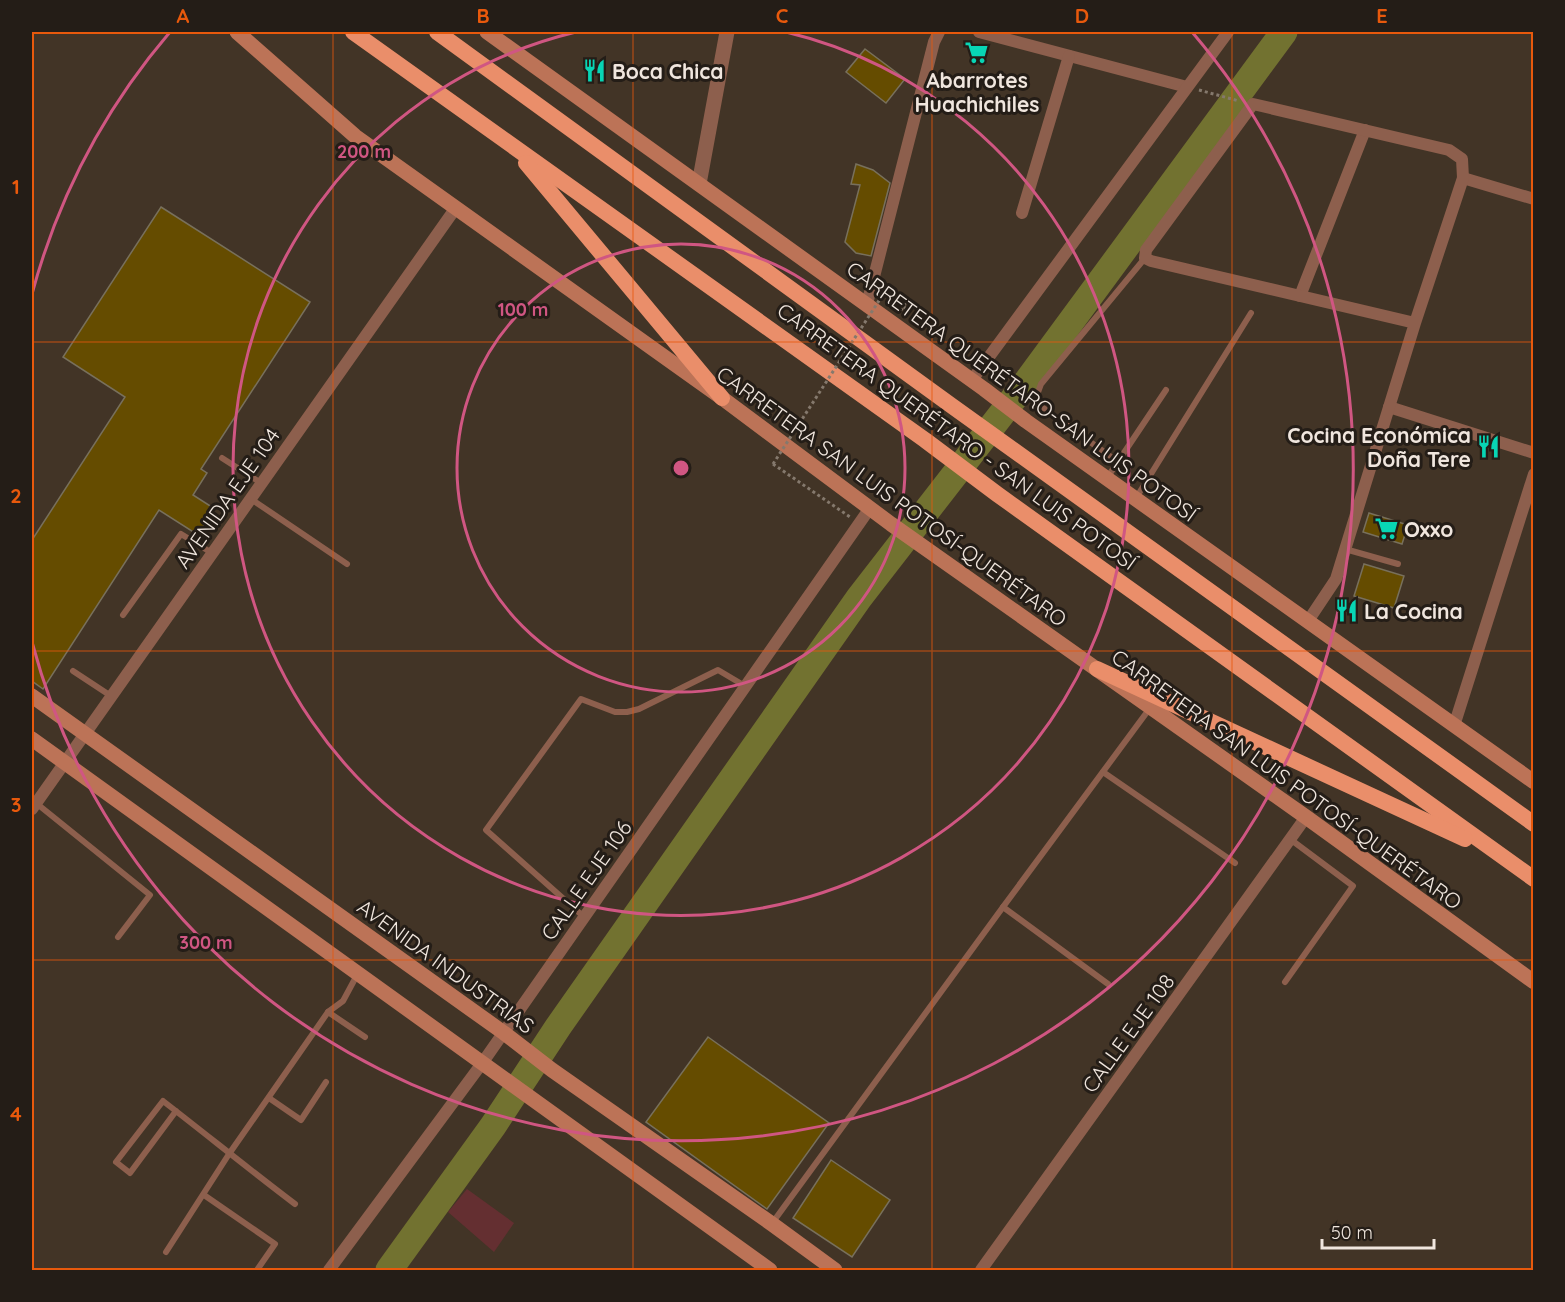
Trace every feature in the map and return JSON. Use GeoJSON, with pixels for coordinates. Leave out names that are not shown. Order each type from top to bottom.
{"type":"FeatureCollection","features":[{"type":"Feature","properties":{"kind":"highway","name":"CARRETERA QUERÉTARO - SAN LUIS POTOSÍ"},"geometry":{"type":"LineString","coordinates":[[353,32],[925,440],[1533,879]]}},
{"type":"Feature","properties":{"kind":"highway","name":"CARRETERA QUERÉTARO - SAN LUIS POTOSÍ"},"geometry":{"type":"LineString","coordinates":[[443,34],[952,406],[1533,824]]}},
{"type":"Feature","properties":{"kind":"highway"},"geometry":{"type":"LineString","coordinates":[[510,144],[722,398]]}},
{"type":"Feature","properties":{"kind":"highway"},"geometry":{"type":"LineString","coordinates":[[1097,669],[1501,856]]}},
{"type":"Feature","properties":{"kind":"main road","name":"CARRETERA SAN LUIS POTOSÍ-QUERÉTARO"},"geometry":{"type":"LineString","coordinates":[[237,32],[355,136],[454,209],[722,398],[891,524],[1533,982]]}},
{"type":"Feature","properties":{"kind":"main road","name":"CARRETERA QUERÉTARO-SAN LUIS POTOSÍ"},"geometry":{"type":"LineString","coordinates":[[488,32],[978,384],[1026,421],[1533,782]]}},
{"type":"Feature","properties":{"kind":"main road","name":"AVENIDA INDUSTRIAS"},"geometry":{"type":"LineString","coordinates":[[32,696],[504,1033],[552,1070],[835,1270]]}},
{"type":"Feature","properties":{"kind":"main road"},"geometry":{"type":"LineString","coordinates":[[32,739],[770,1270]]}},
{"type":"Feature","properties":{"kind":"street"},"geometry":{"type":"LineString","coordinates":[[699,184],[727,32]]}},
{"type":"Feature","properties":{"kind":"street"},"geometry":{"type":"LineString","coordinates":[[867,304],[934,42],[939,32]]}},
{"type":"Feature","properties":{"kind":"street"},"geometry":{"type":"LineString","coordinates":[[979,32],[1193,89]]}},
{"type":"Feature","properties":{"kind":"street"},"geometry":{"type":"LineString","coordinates":[[978,384],[1193,89],[1228,32]]}},
{"type":"Feature","properties":{"kind":"street"},"geometry":{"type":"LineString","coordinates":[[1022,213],[1069,56]]}},
{"type":"Feature","properties":{"kind":"street"},"geometry":{"type":"LineString","coordinates":[[1308,621],[1336,579],[1462,178],[1462,159],[1449,150],[1253,104],[1146,250],[1145,258],[1151,261],[1415,323]]}},
{"type":"Feature","properties":{"kind":"street"},"geometry":{"type":"LineString","coordinates":[[1300,297],[1365,130]]}},
{"type":"Feature","properties":{"kind":"street"},"geometry":{"type":"LineString","coordinates":[[1462,178],[1533,200]]}},
{"type":"Feature","properties":{"kind":"street","name":"AVENIDA EJE 104"},"geometry":{"type":"LineString","coordinates":[[34,806],[454,209]]}},
{"type":"Feature","properties":{"kind":"street"},"geometry":{"type":"LineString","coordinates":[[1389,407],[1533,453]]}},
{"type":"Feature","properties":{"kind":"street"},"geometry":{"type":"LineString","coordinates":[[1454,726],[1533,474]]}},
{"type":"Feature","properties":{"kind":"street","name":"CALLE EJE 106"},"geometry":{"type":"LineString","coordinates":[[330,1270],[504,1033],[870,508]]}},
{"type":"Feature","properties":{"kind":"street","name":"CALLE EJE 108"},"geometry":{"type":"LineString","coordinates":[[981,1270],[1306,818]]}},
{"type":"Feature","properties":{"kind":"lane"},"geometry":{"type":"LineString","coordinates":[[1118,462],[1039,405],[1036,395],[1041,384],[1145,258]]}},
{"type":"Feature","properties":{"kind":"lane"},"geometry":{"type":"LineString","coordinates":[[1136,499],[1251,313]]}},
{"type":"Feature","properties":{"kind":"lane"},"geometry":{"type":"LineString","coordinates":[[1107,479],[1166,390]]}},
{"type":"Feature","properties":{"kind":"lane"},"geometry":{"type":"LineString","coordinates":[[222,458],[261,483]]}},
{"type":"Feature","properties":{"kind":"lane"},"geometry":{"type":"LineString","coordinates":[[250,498],[347,564]]}},
{"type":"Feature","properties":{"kind":"lane"},"geometry":{"type":"LineString","coordinates":[[123,615],[181,534],[212,553]]}},
{"type":"Feature","properties":{"kind":"lane"},"geometry":{"type":"LineString","coordinates":[[1345,549],[1398,564]]}},
{"type":"Feature","properties":{"kind":"lane"},"geometry":{"type":"LineString","coordinates":[[584,918],[486,830],[581,699],[615,712],[627,712],[639,709],[718,669],[746,686]]}},
{"type":"Feature","properties":{"kind":"lane"},"geometry":{"type":"LineString","coordinates":[[73,671],[111,696]]}},
{"type":"Feature","properties":{"kind":"lane"},"geometry":{"type":"LineString","coordinates":[[772,1224],[1151,708]]}},
{"type":"Feature","properties":{"kind":"lane"},"geometry":{"type":"LineString","coordinates":[[1103,772],[1235,863]]}},
{"type":"Feature","properties":{"kind":"lane"},"geometry":{"type":"LineString","coordinates":[[34,806],[150,895],[118,937]]}},
{"type":"Feature","properties":{"kind":"lane"},"geometry":{"type":"LineString","coordinates":[[1285,982],[1353,886],[1290,839]]}},
{"type":"Feature","properties":{"kind":"lane"},"geometry":{"type":"LineString","coordinates":[[1003,907],[1108,984]]}},
{"type":"Feature","properties":{"kind":"lane"},"geometry":{"type":"LineString","coordinates":[[166,1252],[229,1154],[328,1012],[343,1001],[358,974]]}},
{"type":"Feature","properties":{"kind":"lane"},"geometry":{"type":"LineString","coordinates":[[328,1012],[365,1037]]}},
{"type":"Feature","properties":{"kind":"lane"},"geometry":{"type":"LineString","coordinates":[[269,1098],[301,1120],[326,1082]]}},
{"type":"Feature","properties":{"kind":"lane"},"geometry":{"type":"LineString","coordinates":[[176,1111],[130,1173],[116,1162],[163,1101],[176,1111],[229,1154],[295,1204]]}},
{"type":"Feature","properties":{"kind":"lane"},"geometry":{"type":"LineString","coordinates":[[204,1195],[275,1244],[257,1270]]}},
{"type":"Feature","properties":{"kind":"path"},"geometry":{"type":"LineString","coordinates":[[1193,89],[1239,100]]}},
{"type":"Feature","properties":{"kind":"path"},"geometry":{"type":"LineString","coordinates":[[873,281],[907,305],[903,311],[896,306]]}},
{"type":"Feature","properties":{"kind":"path"},"geometry":{"type":"LineString","coordinates":[[859,524],[773,464],[882,296],[889,301]]}},
{"type":"Feature","properties":{"kind":"shaded area"},"geometry":{"type":"Polygon","coordinates":[[[467,1189],[514,1223],[494,1252],[448,1212],[467,1189]]]}},
{"type":"Feature","properties":{"kind":"building"},"geometry":{"type":"Polygon","coordinates":[[[865,49],[905,79],[886,103],[846,72],[865,49]]]}},
{"type":"Feature","properties":{"kind":"building"},"geometry":{"type":"Polygon","coordinates":[[[856,164],[873,170],[890,183],[871,256],[856,253],[845,242],[860,185],[851,184],[856,164]]]}},
{"type":"Feature","properties":{"kind":"building"},"geometry":{"type":"Polygon","coordinates":[[[161,207],[310,302],[201,469],[207,473],[193,495],[215,509],[198,535],[159,510],[43,689],[32,681],[32,540],[125,397],[63,357],[161,207]]]}},
{"type":"Feature","properties":{"kind":"building","name":"Oxxo"},"geometry":{"type":"Polygon","coordinates":[[[1369,513],[1408,525],[1402,544],[1363,532],[1369,513]]]}},
{"type":"Feature","properties":{"kind":"building"},"geometry":{"type":"Polygon","coordinates":[[[1364,564],[1404,576],[1394,608],[1354,596],[1364,564]]]}},
{"type":"Feature","properties":{"kind":"building"},"geometry":{"type":"Polygon","coordinates":[[[708,1037],[829,1123],[767,1209],[646,1122],[708,1037]]]}},
{"type":"Feature","properties":{"kind":"building"},"geometry":{"type":"Polygon","coordinates":[[[831,1160],[890,1200],[852,1257],[793,1218],[831,1160]]]}},
{"type":"Feature","properties":{"kind":"waterway"},"geometry":{"type":"LineString","coordinates":[[389,1270],[493,1126],[558,1027],[859,598],[1028,380],[1284,32]]}},
{"type":"Feature","properties":{"kind":"place","name":"Abarrotes Huachichiles"},"geometry":{"type":"Point","coordinates":[977,52]}},
{"type":"Feature","properties":{"kind":"place","name":"Boca Chica"},"geometry":{"type":"Point","coordinates":[594,71]}},
{"type":"Feature","properties":{"kind":"place","name":"Cocina Económica Doña Tere"},"geometry":{"type":"Point","coordinates":[1489,447]}},
{"type":"Feature","properties":{"kind":"place","name":"Oxxo"},"geometry":{"type":"Point","coordinates":[1386,529]}},
{"type":"Feature","properties":{"kind":"place","name":"La Cocina"},"geometry":{"type":"Point","coordinates":[1346,611]}}]}
